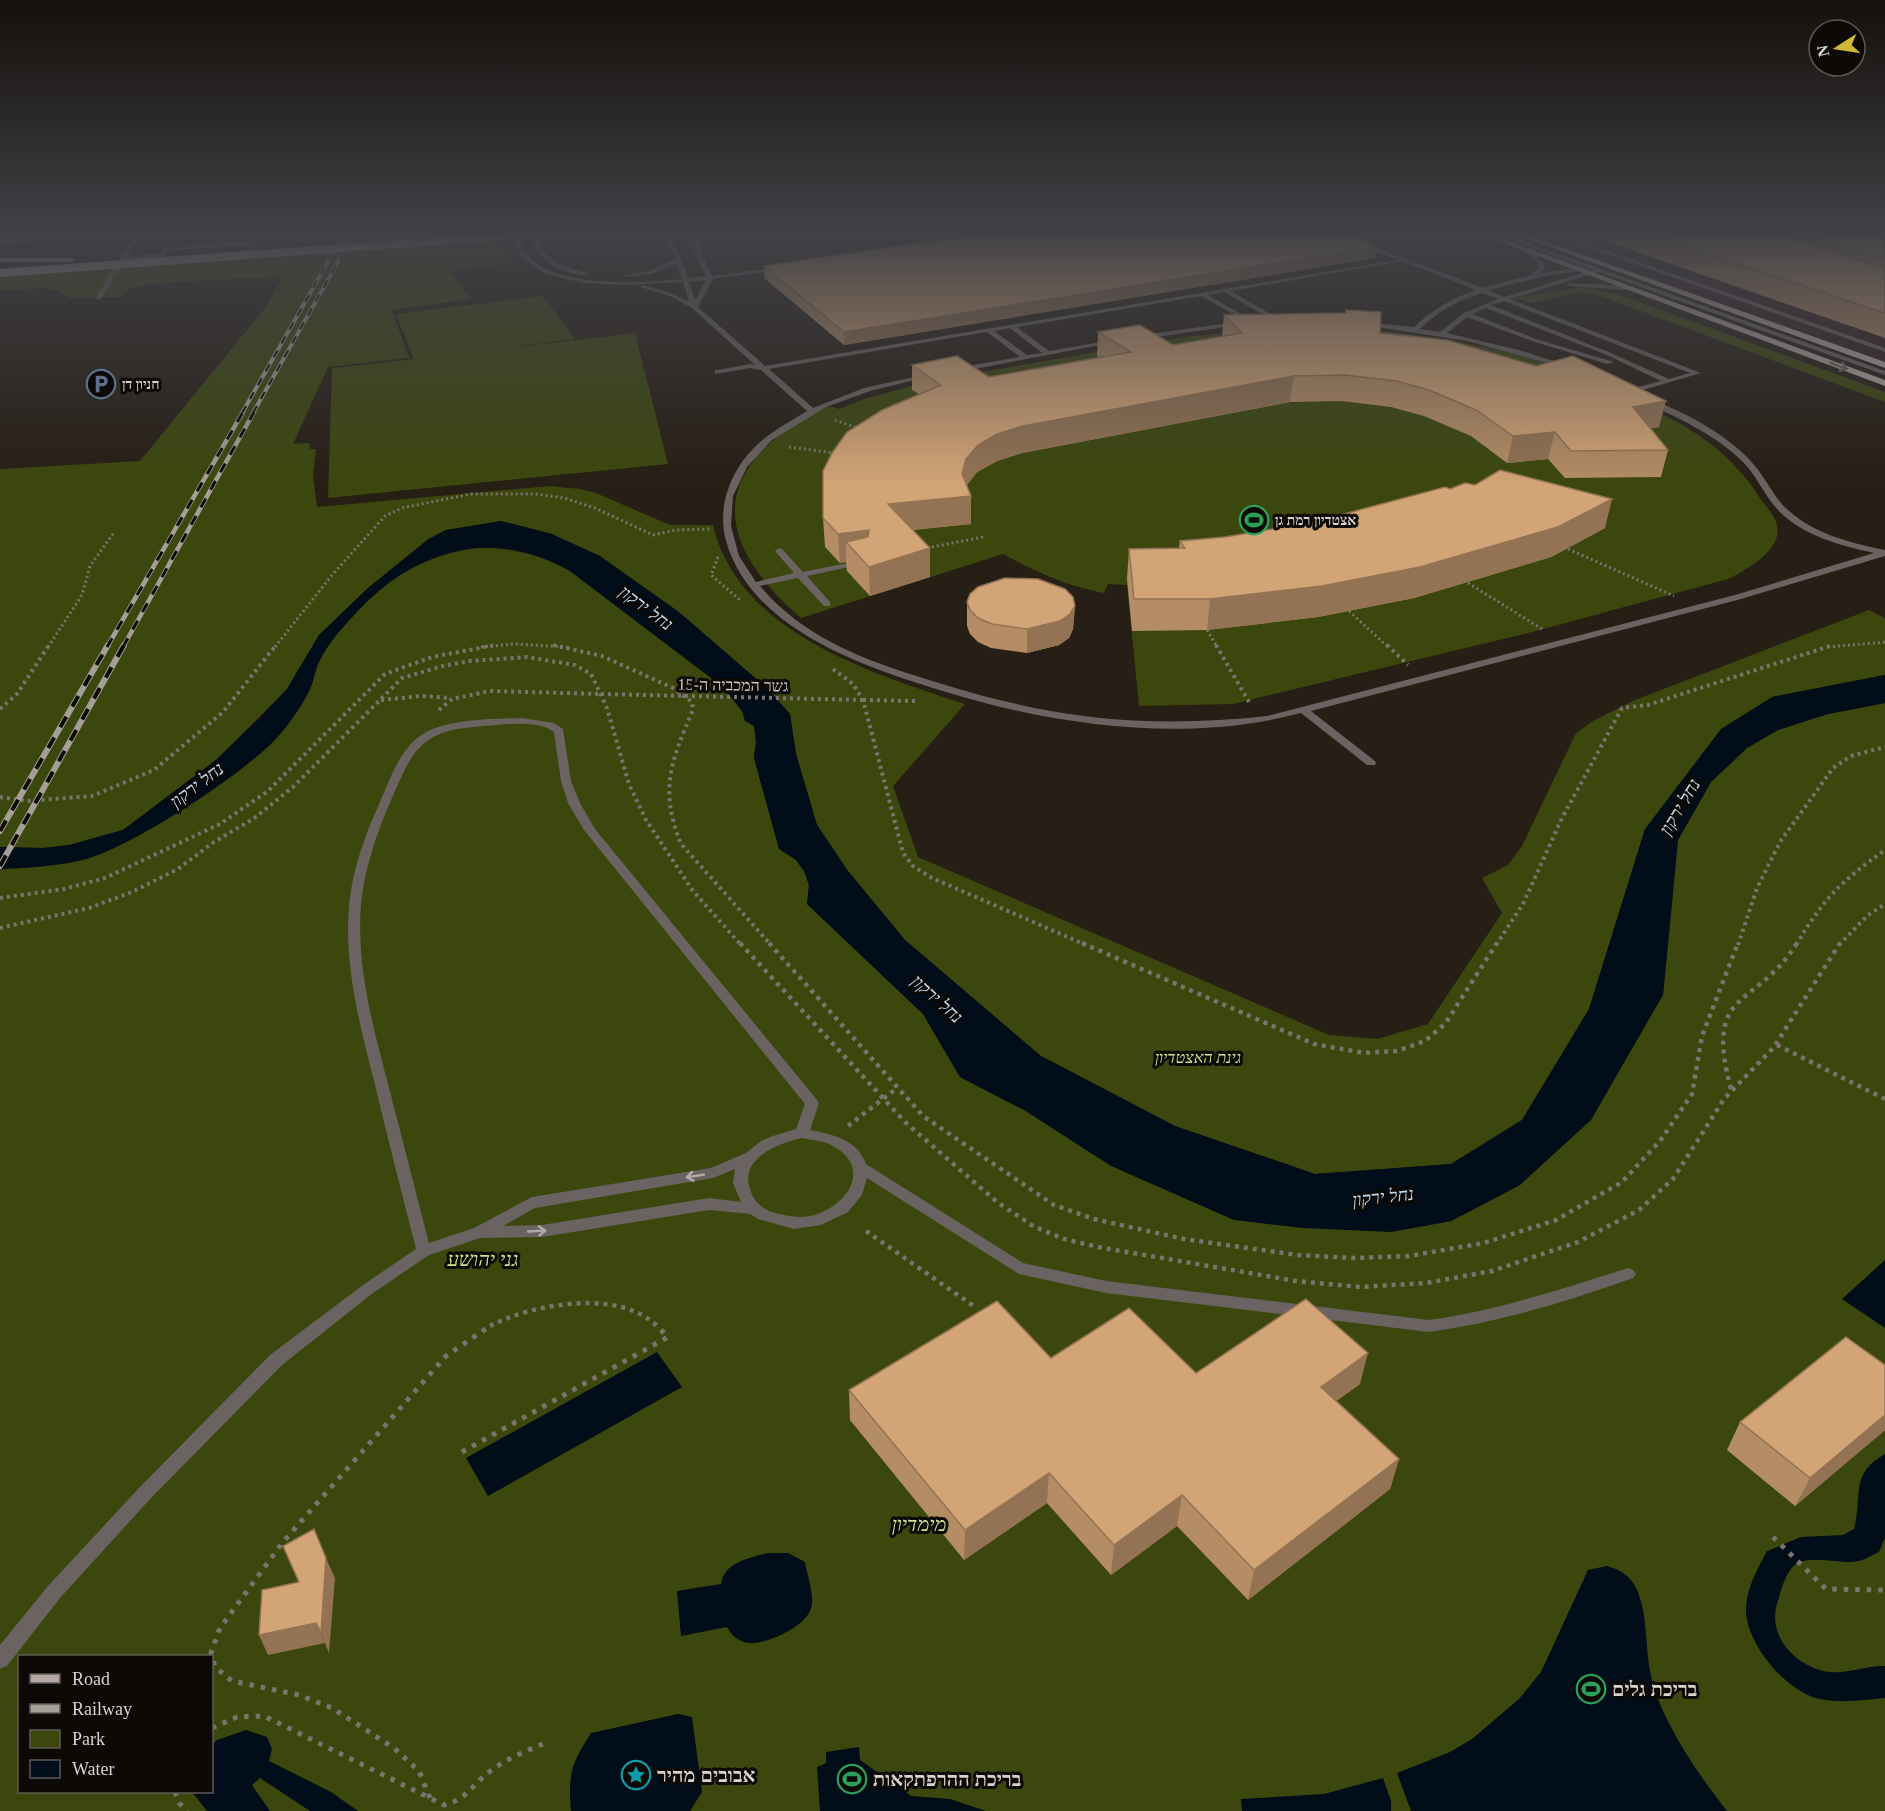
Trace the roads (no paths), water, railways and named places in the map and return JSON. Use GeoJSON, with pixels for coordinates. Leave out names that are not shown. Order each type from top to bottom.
{"type":"FeatureCollection","features":[{"type":"Feature","properties":{"kind":"main road"},"geometry":{"type":"LineString","coordinates":[[1698,315],[1885,383]]}},
{"type":"Feature","properties":{"kind":"main road"},"geometry":{"type":"LineString","coordinates":[[1745,315],[1885,365]]}},
{"type":"Feature","properties":{"kind":"street"},"geometry":{"type":"LineString","coordinates":[[702,315],[812,411]]}},
{"type":"Feature","properties":{"kind":"street"},"geometry":{"type":"LineString","coordinates":[[718,372],[750,366],[763,368],[1080,315]]}},
{"type":"Feature","properties":{"kind":"street"},"geometry":{"type":"LineString","coordinates":[[1238,315],[1253,323]]}},
{"type":"Feature","properties":{"kind":"street"},"geometry":{"type":"LineString","coordinates":[[1271,315],[1285,322],[1184,330],[941,373],[878,387],[812,411],[763,442],[738,471],[725,504],[725,529],[734,558],[753,585],[819,640],[853,657],[955,692],[1062,718],[1149,727],[1204,726],[1267,719],[1305,711],[1737,597],[1885,553]]}},
{"type":"Feature","properties":{"kind":"street"},"geometry":{"type":"LineString","coordinates":[[1416,329],[1430,315]]}},
{"type":"Feature","properties":{"kind":"street"},"geometry":{"type":"LineString","coordinates":[[1443,333],[1465,315]]}},
{"type":"Feature","properties":{"kind":"street"},"geometry":{"type":"LineString","coordinates":[[1467,315],[1563,350],[1634,368],[1668,381]]}},
{"type":"Feature","properties":{"kind":"street"},"geometry":{"type":"LineString","coordinates":[[1509,315],[1609,354],[1634,368]]}},
{"type":"Feature","properties":{"kind":"street"},"geometry":{"type":"LineString","coordinates":[[1546,315],[1697,373],[1629,392]]}},
{"type":"Feature","properties":{"kind":"street"},"geometry":{"type":"LineString","coordinates":[[1722,315],[1885,373]]}},
{"type":"Feature","properties":{"kind":"street"},"geometry":{"type":"LineString","coordinates":[[1784,315],[1885,350]]}},
{"type":"Feature","properties":{"kind":"street"},"geometry":{"type":"LineString","coordinates":[[1353,324],[1443,333],[1521,351],[1572,368]]}},
{"type":"Feature","properties":{"kind":"street"},"geometry":{"type":"LineString","coordinates":[[1011,326],[1048,354]]}},
{"type":"Feature","properties":{"kind":"street"},"geometry":{"type":"LineString","coordinates":[[988,330],[1026,358]]}},
{"type":"Feature","properties":{"kind":"street"},"geometry":{"type":"LineString","coordinates":[[1620,388],[1684,418],[1729,445],[1760,475],[1774,501],[1801,523],[1842,542],[1885,553]]}},
{"type":"Feature","properties":{"kind":"street"},"geometry":{"type":"LineString","coordinates":[[779,551],[827,604]]}},
{"type":"Feature","properties":{"kind":"street"},"geometry":{"type":"LineString","coordinates":[[753,585],[865,562]]}},
{"type":"Feature","properties":{"kind":"street"},"geometry":{"type":"LineString","coordinates":[[1305,711],[1371,763]]}},
{"type":"Feature","properties":{"kind":"street"},"geometry":{"type":"LineString","coordinates":[[424,1251],[358,991],[354,947],[355,902],[374,826],[409,755],[421,738],[444,729],[537,720],[554,725],[561,739],[566,782],[574,803],[590,830],[812,1103],[802,1133]]}},
{"type":"Feature","properties":{"kind":"street"},"geometry":{"type":"LineString","coordinates":[[0,1660],[54,1592],[122,1518],[276,1360],[368,1289],[424,1251],[479,1232],[532,1203],[713,1173],[750,1157],[768,1142],[802,1133],[832,1138],[846,1145],[862,1168],[1019,1268],[1106,1287],[1430,1326],[1476,1321],[1577,1292],[1628,1274]]}},
{"type":"Feature","properties":{"kind":"street"},"geometry":{"type":"LineString","coordinates":[[750,1157],[741,1176],[741,1190],[756,1209],[777,1221],[795,1224],[814,1222],[833,1215],[848,1205],[858,1194],[862,1180],[862,1168]]}},
{"type":"Feature","properties":{"kind":"street"},"geometry":{"type":"LineString","coordinates":[[479,1232],[542,1231],[709,1204],[756,1209]]}},
{"type":"Feature","properties":{"kind":"water","name":"נחל ירקון"},"geometry":{"type":"Polygon","coordinates":[[[501,521],[552,534],[600,556],[679,612],[768,689],[790,714],[796,754],[817,825],[848,871],[905,940],[1041,1056],[1175,1126],[1315,1174],[1451,1164],[1522,1120],[1589,1009],[1645,829],[1721,729],[1772,697],[1885,675],[1885,703],[1828,714],[1778,730],[1747,748],[1711,782],[1678,840],[1663,995],[1591,1120],[1520,1185],[1451,1221],[1391,1232],[1303,1228],[1234,1220],[1111,1166],[1024,1110],[960,1077],[923,1014],[807,904],[809,885],[804,871],[796,860],[779,849],[754,758],[756,742],[754,726],[745,721],[742,711],[723,687],[570,571],[541,557],[512,550],[484,548],[456,551],[430,559],[404,573],[380,590],[336,636],[318,665],[304,701],[291,720],[282,732],[240,770],[187,807],[106,852],[65,863],[0,869],[0,847],[42,848],[69,845],[123,830],[216,760],[260,718],[287,689],[319,635],[368,588],[429,539],[446,530],[501,521]]]}},
{"type":"Feature","properties":{"kind":"water"},"geometry":{"type":"Polygon","coordinates":[[[1885,1260],[1885,1328],[1842,1299],[1885,1260]]]}},
{"type":"Feature","properties":{"kind":"water"},"geometry":{"type":"Polygon","coordinates":[[[657,1352],[682,1387],[488,1496],[466,1458],[657,1352]]]}},
{"type":"Feature","properties":{"kind":"water"},"geometry":{"type":"Polygon","coordinates":[[[1885,1454],[1885,1538],[1879,1552],[1866,1559],[1851,1562],[1812,1560],[1798,1563],[1784,1582],[1775,1617],[1781,1639],[1788,1649],[1797,1658],[1818,1669],[1837,1672],[1885,1666],[1885,1698],[1842,1701],[1816,1698],[1791,1685],[1768,1662],[1759,1648],[1747,1620],[1748,1592],[1767,1551],[1801,1537],[1843,1535],[1854,1529],[1862,1478],[1866,1470],[1885,1454]]]}},
{"type":"Feature","properties":{"kind":"water"},"geometry":{"type":"Polygon","coordinates":[[[768,1553],[788,1553],[805,1562],[812,1603],[808,1615],[802,1621],[775,1638],[756,1643],[738,1639],[727,1627],[681,1636],[677,1591],[721,1584],[723,1577],[732,1566],[746,1559],[768,1553]]]}},
{"type":"Feature","properties":{"kind":"water","name":"בריכת גלים"},"geometry":{"type":"Polygon","coordinates":[[[1607,1566],[1627,1576],[1637,1589],[1644,1615],[1651,1676],[1656,1693],[1682,1747],[1727,1811],[1411,1811],[1397,1773],[1450,1752],[1472,1739],[1519,1699],[1541,1672],[1588,1570],[1607,1566]]]}},
{"type":"Feature","properties":{"kind":"water","name":"אבובים מהיר"},"geometry":{"type":"Polygon","coordinates":[[[678,1714],[692,1717],[702,1792],[690,1811],[571,1811],[572,1770],[591,1733],[678,1714]]]}},
{"type":"Feature","properties":{"kind":"water"},"geometry":{"type":"Polygon","coordinates":[[[246,1730],[267,1737],[272,1749],[269,1761],[331,1792],[358,1811],[310,1811],[260,1778],[252,1785],[270,1811],[207,1811],[193,1793],[213,1793],[213,1744],[217,1740],[246,1730]]]}},
{"type":"Feature","properties":{"kind":"water","name":"בריכת ההרפתקאות"},"geometry":{"type":"Polygon","coordinates":[[[859,1747],[860,1760],[911,1796],[950,1799],[986,1811],[820,1811],[817,1767],[826,1763],[826,1752],[859,1747]]]}},
{"type":"Feature","properties":{"kind":"water"},"geometry":{"type":"Polygon","coordinates":[[[1383,1778],[1391,1801],[1391,1811],[1242,1811],[1241,1799],[1324,1794],[1383,1778]]]}},
{"type":"Feature","properties":{"kind":"railway"},"geometry":{"type":"LineString","coordinates":[[242,413],[298,315]]}},
{"type":"Feature","properties":{"kind":"railway"},"geometry":{"type":"LineString","coordinates":[[253,413],[308,315]]}},
{"type":"Feature","properties":{"kind":"railway"},"geometry":{"type":"LineString","coordinates":[[107,647],[243,412]]}},
{"type":"Feature","properties":{"kind":"railway"},"geometry":{"type":"LineString","coordinates":[[123,647],[254,412]]}},
{"type":"Feature","properties":{"kind":"railway"},"geometry":{"type":"LineString","coordinates":[[0,831],[108,645]]}},
{"type":"Feature","properties":{"kind":"railway"},"geometry":{"type":"LineString","coordinates":[[0,866],[124,645]]}},
{"type":"Feature","properties":{"kind":"place","name":"חניון דן"},"geometry":{"type":"Point","coordinates":[101,384]}},
{"type":"Feature","properties":{"kind":"place","name":"אצטדיון רמת גן"},"geometry":{"type":"Point","coordinates":[1254,520]}},
{"type":"Feature","properties":{"kind":"place","name":"בריכת גלים"},"geometry":{"type":"Point","coordinates":[1591,1689]}},
{"type":"Feature","properties":{"kind":"place","name":"אבובים מהיר"},"geometry":{"type":"Point","coordinates":[636,1775]}},
{"type":"Feature","properties":{"kind":"place","name":"בריכת ההרפתקאות"},"geometry":{"type":"Point","coordinates":[852,1779]}},
{"type":"Feature","properties":{"kind":"park label","name":"גינת האצטדיון"},"geometry":{"type":"Point","coordinates":[1198,1057]}},
{"type":"Feature","properties":{"kind":"park label","name":"גני יהושע"},"geometry":{"type":"Point","coordinates":[483,1259]}},
{"type":"Feature","properties":{"kind":"park label","name":"מימדיון"},"geometry":{"type":"Point","coordinates":[919,1524]}}]}
